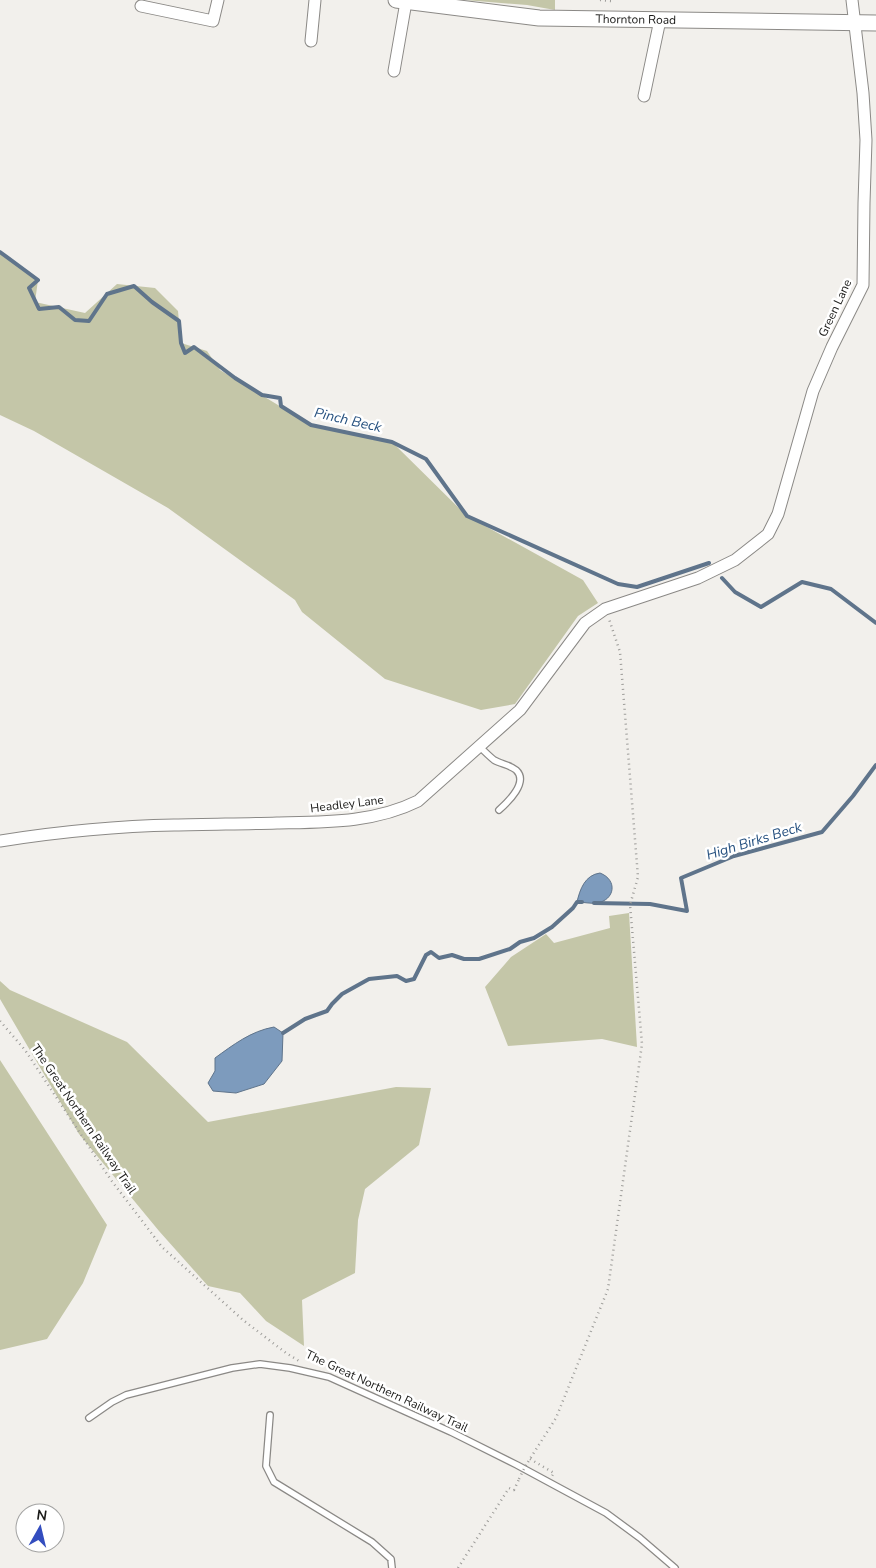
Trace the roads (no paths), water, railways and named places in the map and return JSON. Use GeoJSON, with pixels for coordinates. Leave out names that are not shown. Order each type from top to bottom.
{"type":"FeatureCollection","features":[{"type":"Feature","properties":{"kind":"main road","name":"Thornton Road"},"geometry":{"type":"LineString","coordinates":[[399,1],[539,18],[876,23]]}},
{"type":"Feature","properties":{"kind":"street"},"geometry":{"type":"LineString","coordinates":[[140,6],[213,21],[218,0]]}},
{"type":"Feature","properties":{"kind":"street"},"geometry":{"type":"LineString","coordinates":[[311,41],[315,0]]}},
{"type":"Feature","properties":{"kind":"street","name":"Green Lane"},"geometry":{"type":"LineString","coordinates":[[698,578],[735,560],[768,534],[778,514],[814,391],[832,347],[864,285],[866,140],[863,93],[852,0]]}},
{"type":"Feature","properties":{"kind":"street"},"geometry":{"type":"LineString","coordinates":[[394,71],[399,1]]}},
{"type":"Feature","properties":{"kind":"street"},"geometry":{"type":"LineString","coordinates":[[644,96],[660,20]]}},
{"type":"Feature","properties":{"kind":"street","name":"Headley Lane"},"geometry":{"type":"LineString","coordinates":[[0,842],[49,833],[171,825],[325,822],[375,817],[401,810],[418,801],[520,710],[585,623],[605,609],[698,578]]}},
{"type":"Feature","properties":{"kind":"lane"},"geometry":{"type":"LineString","coordinates":[[479,746],[496,761],[514,768],[520,776],[521,780],[517,789],[499,810]]}},
{"type":"Feature","properties":{"kind":"lane","name":"The Great Northern Railway Trail"},"geometry":{"type":"LineString","coordinates":[[89,1418],[126,1395],[242,1367],[260,1364],[290,1368],[329,1377],[451,1432],[606,1513],[640,1538],[674,1568]]}},
{"type":"Feature","properties":{"kind":"lane"},"geometry":{"type":"LineString","coordinates":[[270,1415],[266,1466],[274,1482],[372,1542],[391,1559],[392,1568]]}},
{"type":"Feature","properties":{"kind":"water"},"geometry":{"type":"Polygon","coordinates":[[[600,873],[610,880],[612,885],[611,894],[608,898],[597,903],[577,902],[584,883],[590,877],[600,873]]]}},
{"type":"Feature","properties":{"kind":"water"},"geometry":{"type":"Polygon","coordinates":[[[274,1027],[283,1033],[282,1061],[264,1084],[236,1093],[213,1091],[208,1083],[215,1071],[215,1058],[250,1035],[274,1027]]]}},
{"type":"Feature","properties":{"kind":"waterway","name":"Pinch Beck"},"geometry":{"type":"LineString","coordinates":[[0,252],[38,280],[29,288],[39,309],[59,307],[75,320],[89,321],[107,294],[134,286],[152,302],[179,321],[181,343],[185,353],[194,347],[235,378],[262,395],[280,398],[281,406],[311,425],[392,442],[426,459],[467,516],[618,584],[637,587],[709,563]]}},
{"type":"Feature","properties":{"kind":"waterway","name":"Pinch Beck"},"geometry":{"type":"LineString","coordinates":[[722,578],[735,592],[761,607],[802,582],[831,589],[876,623]]}},
{"type":"Feature","properties":{"kind":"waterway","name":"High Birks Beck"},"geometry":{"type":"LineString","coordinates":[[594,903],[650,904],[687,911],[681,878],[734,856],[822,832],[853,796],[876,765]]}},
{"type":"Feature","properties":{"kind":"waterway","name":"High Birks Beck"},"geometry":{"type":"LineString","coordinates":[[283,1033],[305,1019],[327,1011],[342,994],[369,979],[397,976],[406,981],[414,979],[426,955],[431,952],[439,958],[452,955],[464,959],[479,959],[510,949],[520,942],[534,938],[552,927],[577,902],[582,902]]}}]}
